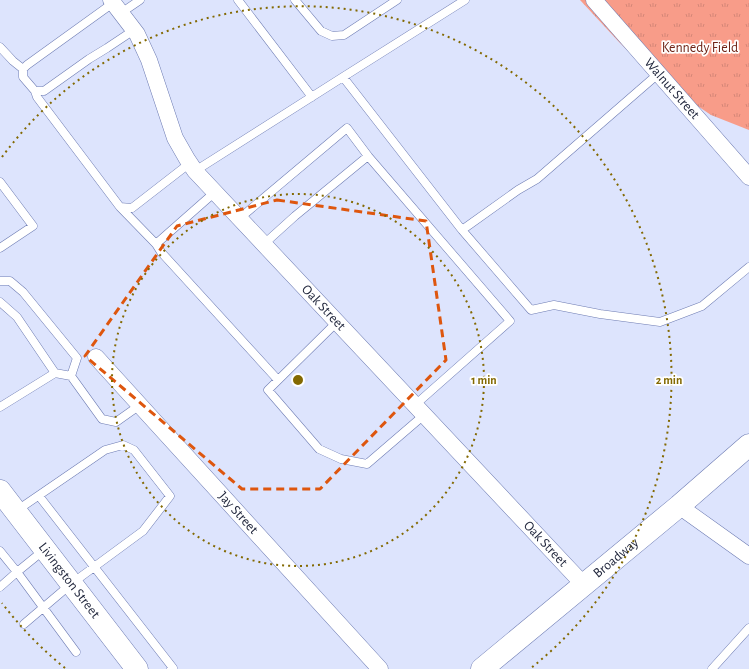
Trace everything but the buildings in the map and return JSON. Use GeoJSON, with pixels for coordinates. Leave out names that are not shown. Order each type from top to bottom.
{"type":"FeatureCollection","features":[{"type":"Feature","properties":{"kind":"street","name":"Walnut Street"},"geometry":{"type":"LineString","coordinates":[[594,0],[749,177]]}},
{"type":"Feature","properties":{"kind":"street","name":"Oak Street"},"geometry":{"type":"LineString","coordinates":[[115,5],[134,30],[149,60],[175,138],[193,167],[584,585]]}},
{"type":"Feature","properties":{"kind":"street","name":"Jay Street"},"geometry":{"type":"LineString","coordinates":[[96,357],[380,669]]}},
{"type":"Feature","properties":{"kind":"street","name":"Broadway"},"geometry":{"type":"LineString","coordinates":[[482,669],[679,506],[749,445]]}},
{"type":"Feature","properties":{"kind":"street","name":"Livingston Street"},"geometry":{"type":"LineString","coordinates":[[0,491],[137,669]]}},
{"type":"Feature","properties":{"kind":"street"},"geometry":{"type":"LineString","coordinates":[[679,506],[749,556]]}},
{"type":"Feature","properties":{"kind":"lane"},"geometry":{"type":"LineString","coordinates":[[23,69],[115,5],[140,0]]}},
{"type":"Feature","properties":{"kind":"lane"},"geometry":{"type":"LineString","coordinates":[[238,0],[312,97]]}},
{"type":"Feature","properties":{"kind":"lane"},"geometry":{"type":"LineString","coordinates":[[295,0],[321,31],[332,36],[344,35],[397,0]]}},
{"type":"Feature","properties":{"kind":"lane"},"geometry":{"type":"LineString","coordinates":[[120,207],[132,208],[193,167],[312,97],[465,0]]}},
{"type":"Feature","properties":{"kind":"lane"},"geometry":{"type":"LineString","coordinates":[[35,91],[44,91],[89,58],[134,30]]}},
{"type":"Feature","properties":{"kind":"lane"},"geometry":{"type":"LineString","coordinates":[[0,47],[23,69],[23,77],[35,91],[37,97],[120,207],[156,244],[161,252],[278,380]]}},
{"type":"Feature","properties":{"kind":"lane"},"geometry":{"type":"LineString","coordinates":[[462,230],[518,190],[537,179],[658,74]]}},
{"type":"Feature","properties":{"kind":"lane"},"geometry":{"type":"LineString","coordinates":[[343,77],[462,230],[531,310],[554,305],[600,314],[660,322],[702,306],[749,268]]}},
{"type":"Feature","properties":{"kind":"lane"},"geometry":{"type":"LineString","coordinates":[[240,218],[346,128],[368,156],[510,321],[367,464],[341,459],[318,449],[268,390],[337,322]]}},
{"type":"Feature","properties":{"kind":"lane"},"geometry":{"type":"LineString","coordinates":[[264,244],[295,216],[368,156]]}},
{"type":"Feature","properties":{"kind":"lane"},"geometry":{"type":"LineString","coordinates":[[0,182],[33,226],[0,248]]}},
{"type":"Feature","properties":{"kind":"lane"},"geometry":{"type":"LineString","coordinates":[[156,244],[215,192]]}},
{"type":"Feature","properties":{"kind":"lane"},"geometry":{"type":"LineString","coordinates":[[0,281],[10,281],[23,292],[77,358],[71,376]]}},
{"type":"Feature","properties":{"kind":"lane"},"geometry":{"type":"LineString","coordinates":[[0,302],[17,317],[55,373]]}},
{"type":"Feature","properties":{"kind":"lane"},"geometry":{"type":"LineString","coordinates":[[0,407],[55,373],[71,376],[102,419],[116,422],[140,405]]}},
{"type":"Feature","properties":{"kind":"lane"},"geometry":{"type":"LineString","coordinates":[[16,512],[105,450],[124,444],[134,450],[170,496],[143,531],[72,584],[24,624]]}},
{"type":"Feature","properties":{"kind":"lane"},"geometry":{"type":"LineString","coordinates":[[39,496],[173,668],[171,669]]}},
{"type":"Feature","properties":{"kind":"lane"},"geometry":{"type":"LineString","coordinates":[[0,587],[45,549]]}},
{"type":"Feature","properties":{"kind":"lane"},"geometry":{"type":"LineString","coordinates":[[0,551],[76,652]]}},
{"type":"Feature","properties":{"kind":"lane"},"geometry":{"type":"LineString","coordinates":[[712,669],[749,628]]}},
{"type":"Feature","properties":{"kind":"highlighted area"},"geometry":{"type":"Polygon","coordinates":[[[277,200],[426,221],[446,360],[320,489],[242,489],[85,356],[177,226],[277,200]]]}},
{"type":"Feature","properties":{"kind":"green space","name":"Kennedy Field"},"geometry":{"type":"Polygon","coordinates":[[[580,0],[749,0],[749,130],[711,115],[656,78],[619,42],[580,0]]]}}]}
